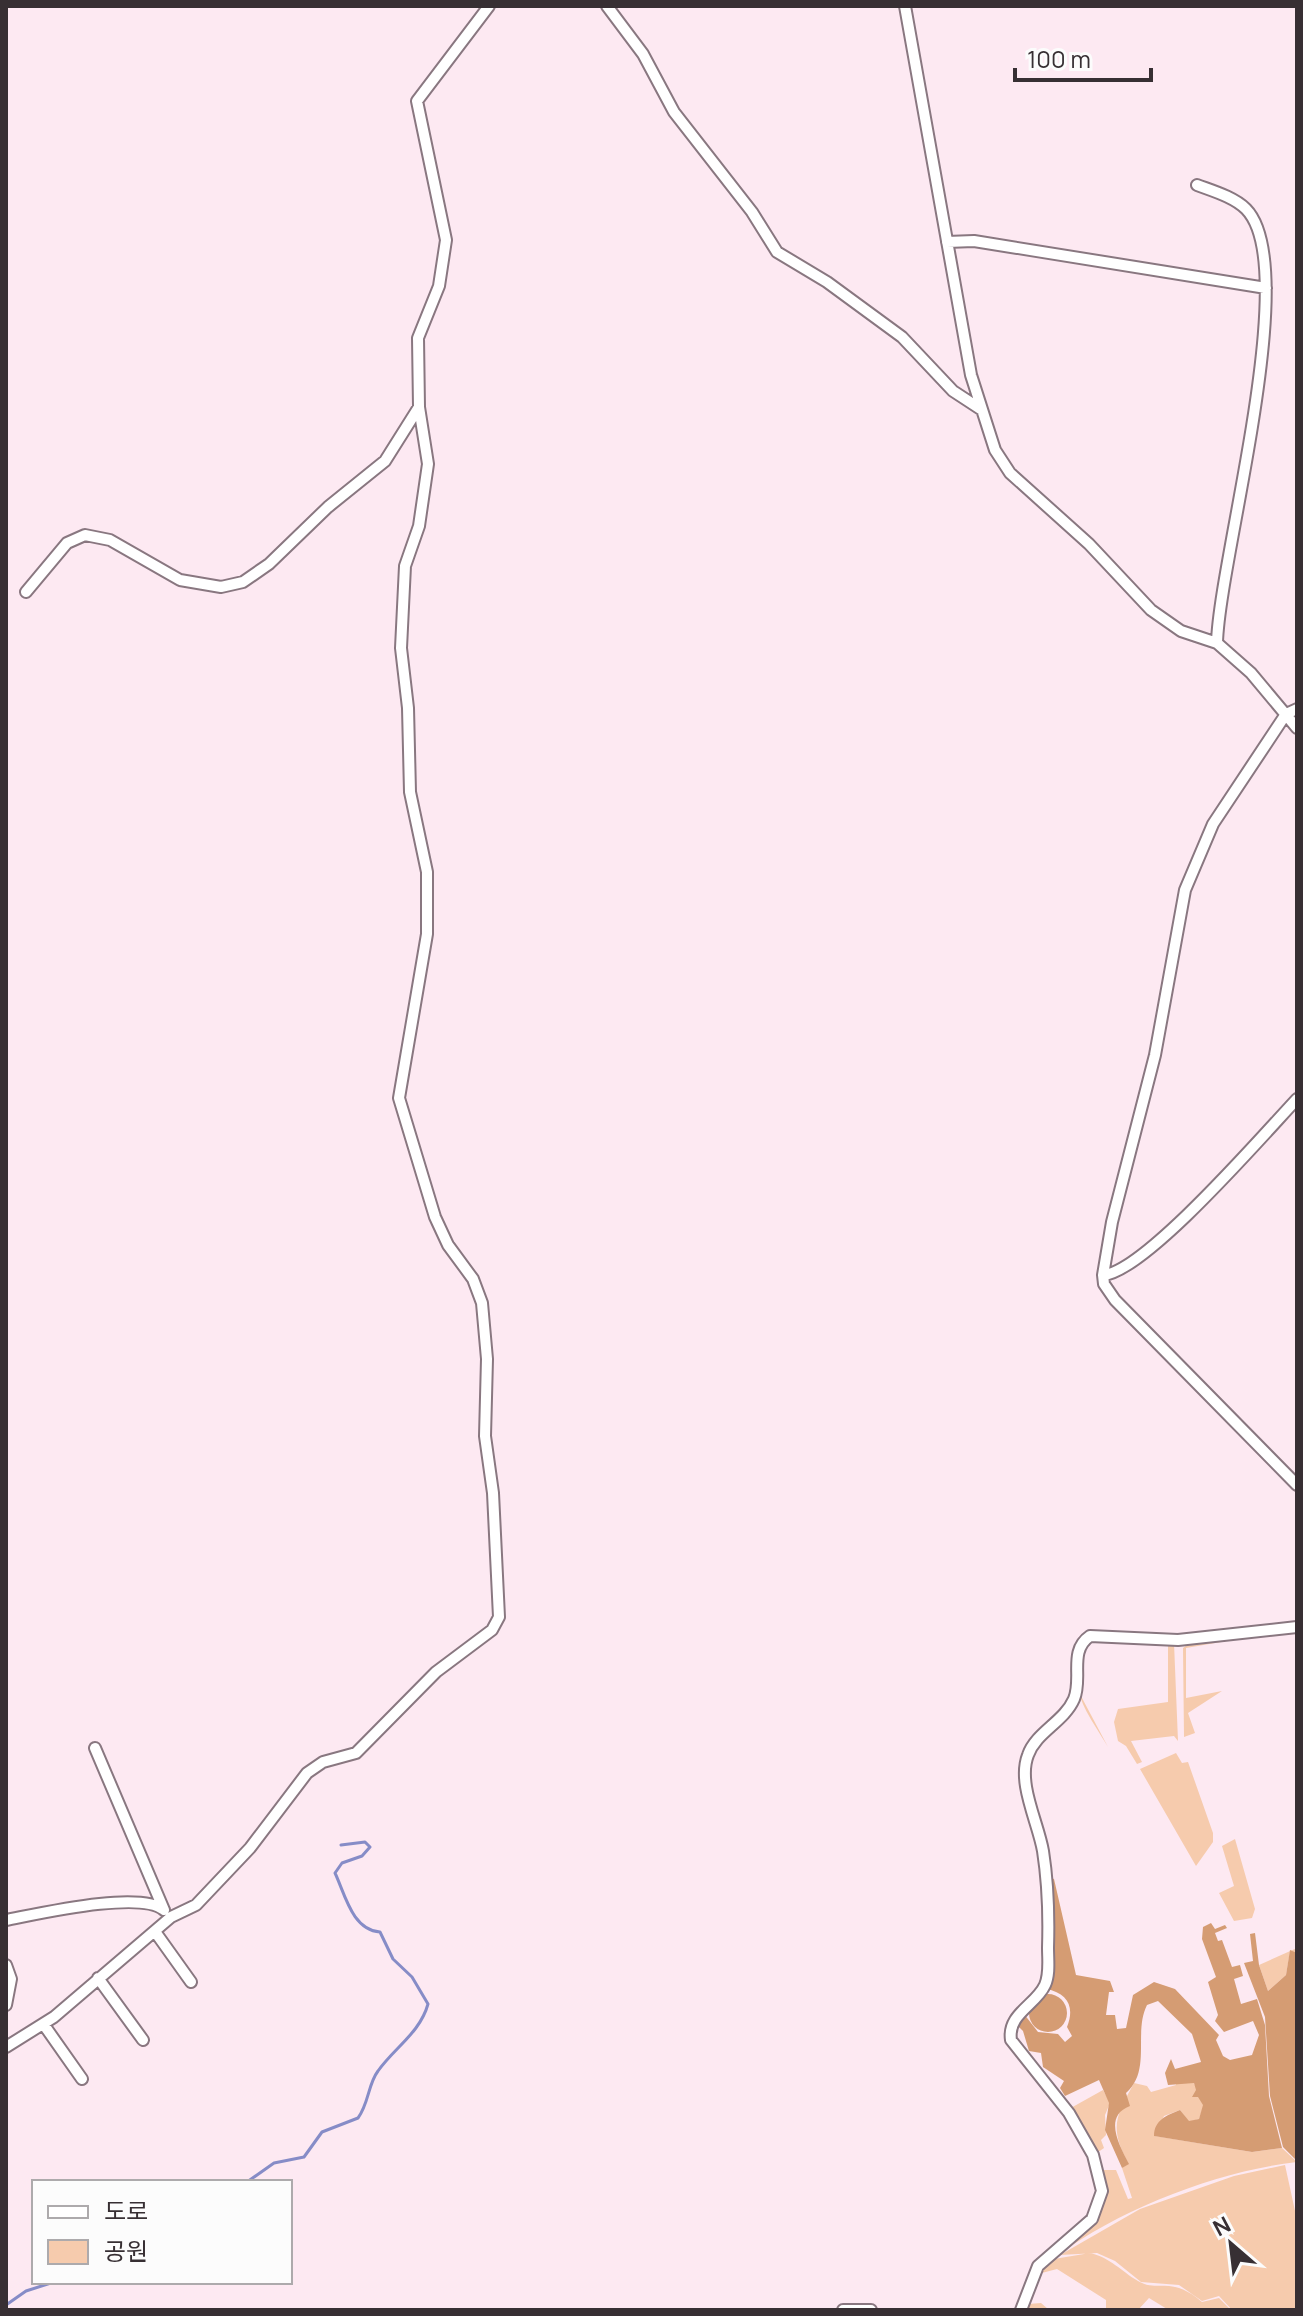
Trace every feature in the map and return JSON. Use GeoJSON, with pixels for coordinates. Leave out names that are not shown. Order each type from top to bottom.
{"type":"FeatureCollection","features":[{"type":"Feature","properties":{"kind":"street"},"geometry":{"type":"LineString","coordinates":[[6,2047],[44,2025],[156,1933],[168,1913],[206,1896],[250,1848],[314,1766],[356,1753],[436,1672],[492,1630],[499,1617],[493,1493],[485,1436],[487,1359],[482,1303],[473,1279],[448,1245],[435,1217],[399,1098],[427,934],[427,872],[410,792],[408,708],[401,648],[405,566],[417,537],[428,464],[419,407],[418,338],[439,286],[446,240],[417,101],[489,6]]}},
{"type":"Feature","properties":{"kind":"street"},"geometry":{"type":"LineString","coordinates":[[607,6],[643,54],[674,112],[752,212],[777,252],[827,282],[902,337],[953,391],[982,410]]}},
{"type":"Feature","properties":{"kind":"street"},"geometry":{"type":"LineString","coordinates":[[905,6],[971,375],[990,440],[1010,473],[1089,544],[1151,610],[1181,631],[1217,643],[1251,673],[1297,728]]}},
{"type":"Feature","properties":{"kind":"street"},"geometry":{"type":"LineString","coordinates":[[1197,185],[1227,197],[1246,209],[1253,218],[1265,254],[1266,288],[1254,415],[1217,643]]}},
{"type":"Feature","properties":{"kind":"street"},"geometry":{"type":"LineString","coordinates":[[947,242],[974,241],[1266,288]]}},
{"type":"Feature","properties":{"kind":"street"},"geometry":{"type":"LineString","coordinates":[[26,592],[67,543],[85,535],[110,540],[180,580],[221,587],[243,582],[269,564],[328,507],[385,461],[419,407]]}},
{"type":"Feature","properties":{"kind":"street"},"geometry":{"type":"LineString","coordinates":[[1297,709],[1286,714],[1213,824],[1185,890],[1155,1055],[1112,1222],[1103,1275],[1104,1284],[1115,1300],[1297,1485]]}},
{"type":"Feature","properties":{"kind":"street"},"geometry":{"type":"LineString","coordinates":[[1103,1275],[1125,1269],[1144,1253],[1297,1099]]}},
{"type":"Feature","properties":{"kind":"street"},"geometry":{"type":"LineString","coordinates":[[1021,2310],[1038,2266],[1092,2219],[1102,2191],[1097,2166],[1069,2113],[1011,2040],[1014,2022],[1044,1987],[1048,1970],[1048,1895],[1043,1852],[1025,1773],[1027,1756],[1034,1744],[1072,1703],[1077,1689],[1079,1650],[1090,1636],[1178,1640],[1297,1627]]}},
{"type":"Feature","properties":{"kind":"street"},"geometry":{"type":"LineString","coordinates":[[95,1748],[168,1913]]}},
{"type":"Feature","properties":{"kind":"street"},"geometry":{"type":"LineString","coordinates":[[6,1920],[129,1902],[159,1906],[168,1913]]}},
{"type":"Feature","properties":{"kind":"street"},"geometry":{"type":"LineString","coordinates":[[156,1933],[191,1982]]}},
{"type":"Feature","properties":{"kind":"street"},"geometry":{"type":"LineString","coordinates":[[6,1965],[11,1979],[6,2005]]}},
{"type":"Feature","properties":{"kind":"street"},"geometry":{"type":"LineString","coordinates":[[98,1978],[143,2040]]}},
{"type":"Feature","properties":{"kind":"street"},"geometry":{"type":"LineString","coordinates":[[44,2025],[82,2079]]}},
{"type":"Feature","properties":{"kind":"street"},"geometry":{"type":"LineString","coordinates":[[843,2310],[871,2310]]}},
{"type":"Feature","properties":{"kind":"green space"},"geometry":{"type":"Polygon","coordinates":[[[1262,1635],[1186,1648],[1186,1698],[1222,1691],[1188,1713],[1195,1733],[1184,1737],[1183,1648],[1190,1643],[1262,1635]]]}},
{"type":"Feature","properties":{"kind":"green space"},"geometry":{"type":"Polygon","coordinates":[[[1089,1640],[1083,1655],[1082,1698],[1108,1747],[1080,1696],[1078,1671],[1082,1657],[1089,1640]]]}},
{"type":"Feature","properties":{"kind":"green space"},"geometry":{"type":"Polygon","coordinates":[[[1095,1640],[1174,1643],[1178,1741],[1174,1736],[1131,1741],[1142,1762],[1137,1764],[1126,1746],[1118,1741],[1114,1722],[1118,1709],[1168,1702],[1168,1644],[1095,1640]]]}},
{"type":"Feature","properties":{"kind":"green space"},"geometry":{"type":"Polygon","coordinates":[[[1176,1753],[1182,1763],[1188,1762],[1213,1833],[1213,1842],[1196,1866],[1140,1769],[1176,1753]]]}},
{"type":"Feature","properties":{"kind":"green space"},"geometry":{"type":"Polygon","coordinates":[[[1235,1839],[1255,1909],[1252,1918],[1234,1921],[1219,1893],[1234,1886],[1222,1846],[1235,1839]]]}},
{"type":"Feature","properties":{"kind":"green space"},"geometry":{"type":"Polygon","coordinates":[[[1290,1951],[1286,1975],[1268,1991],[1259,1965],[1290,1951]]]}},
{"type":"Feature","properties":{"kind":"green space"},"geometry":{"type":"Polygon","coordinates":[[[1176,2082],[1194,2083],[1204,2105],[1199,2119],[1189,2122],[1180,2110],[1164,2116],[1155,2136],[1252,2152],[1282,2148],[1297,2162],[1235,2174],[1172,2194],[1111,2222],[1058,2255],[1087,2226],[1098,2209],[1101,2170],[1116,2170],[1128,2199],[1132,2198],[1122,2168],[1128,2163],[1118,2140],[1117,2122],[1134,2083],[1147,2086],[1151,2092],[1176,2085],[1176,2082]]]}},
{"type":"Feature","properties":{"kind":"green space"},"geometry":{"type":"Polygon","coordinates":[[[1103,2090],[1110,2103],[1105,2115],[1106,2135],[1101,2140],[1104,2148],[1094,2155],[1069,2109],[1103,2090]]]}},
{"type":"Feature","properties":{"kind":"green space"},"geometry":{"type":"Polygon","coordinates":[[[1285,2165],[1297,2220],[1297,2310],[1232,2310],[1219,2296],[1202,2301],[1179,2285],[1141,2282],[1115,2261],[1097,2253],[1060,2255],[1140,2209],[1234,2176],[1285,2165]]]}},
{"type":"Feature","properties":{"kind":"green space"},"geometry":{"type":"Polygon","coordinates":[[[1090,2253],[1110,2261],[1145,2284],[1182,2289],[1202,2302],[1219,2298],[1231,2310],[1167,2309],[1149,2298],[1138,2310],[1106,2310],[1106,2300],[1057,2269],[1038,2274],[1028,2304],[1041,2303],[1048,2309],[1024,2310],[1031,2283],[1048,2260],[1090,2253]]]}},
{"type":"Feature","properties":{"kind":"shaded area"},"geometry":{"type":"Polygon","coordinates":[[[1048,1877],[1054,1879],[1076,1975],[1110,1981],[1114,1992],[1109,1992],[1106,2015],[1115,2015],[1117,2029],[1126,2028],[1133,1995],[1154,1982],[1175,1989],[1219,2035],[1216,2040],[1223,2056],[1230,2060],[1252,2055],[1259,2035],[1253,2021],[1224,2032],[1215,2021],[1218,2015],[1208,1982],[1216,1977],[1202,1939],[1203,1927],[1211,1923],[1215,1929],[1225,1925],[1227,1928],[1215,1933],[1218,1941],[1222,1940],[1232,1967],[1240,1965],[1243,1976],[1234,1979],[1241,2004],[1257,1999],[1265,2025],[1269,2096],[1282,2148],[1252,2152],[1154,2136],[1156,2126],[1166,2116],[1180,2110],[1189,2121],[1199,2119],[1203,2105],[1198,2097],[1192,2097],[1196,2090],[1194,2083],[1168,2085],[1165,2073],[1171,2059],[1175,2069],[1201,2062],[1192,2034],[1158,2001],[1147,2005],[1143,2016],[1138,2073],[1126,2093],[1130,2106],[1117,2117],[1115,2124],[1118,2140],[1129,2164],[1122,2168],[1105,2130],[1109,2103],[1099,2080],[1065,2096],[1060,2088],[1064,2081],[1043,2067],[1041,2053],[1029,2051],[1023,2031],[1017,2025],[1024,2014],[1038,2032],[1058,2034],[1065,2042],[1072,2036],[1067,2027],[1070,2013],[1068,2002],[1060,1994],[1046,1989],[1048,1877]]]}},
{"type":"Feature","properties":{"kind":"shaded area"},"geometry":{"type":"Polygon","coordinates":[[[1255,1933],[1259,1965],[1268,1991],[1286,1975],[1290,1950],[1297,1953],[1297,2161],[1283,2147],[1270,2096],[1265,2017],[1244,1963],[1253,1961],[1250,1934],[1255,1933]]]}},
{"type":"Feature","properties":{"kind":"shaded area"},"geometry":{"type":"Polygon","coordinates":[[[1048,1994],[1061,2000],[1067,2013],[1061,2026],[1048,2032],[1035,2026],[1029,2013],[1035,2000],[1048,1994]]]}},
{"type":"Feature","properties":{"kind":"waterway"},"geometry":{"type":"LineString","coordinates":[[250,2180],[274,2163],[304,2157],[322,2132],[358,2118],[375,2076],[413,2032],[428,2004],[412,1977],[393,1959],[380,1932],[370,1930],[356,1918],[335,1873],[342,1863],[362,1856],[370,1847],[365,1842],[341,1845]]}},
{"type":"Feature","properties":{"kind":"waterway"},"geometry":{"type":"LineString","coordinates":[[6,2305],[26,2291],[48,2284]]}}]}
